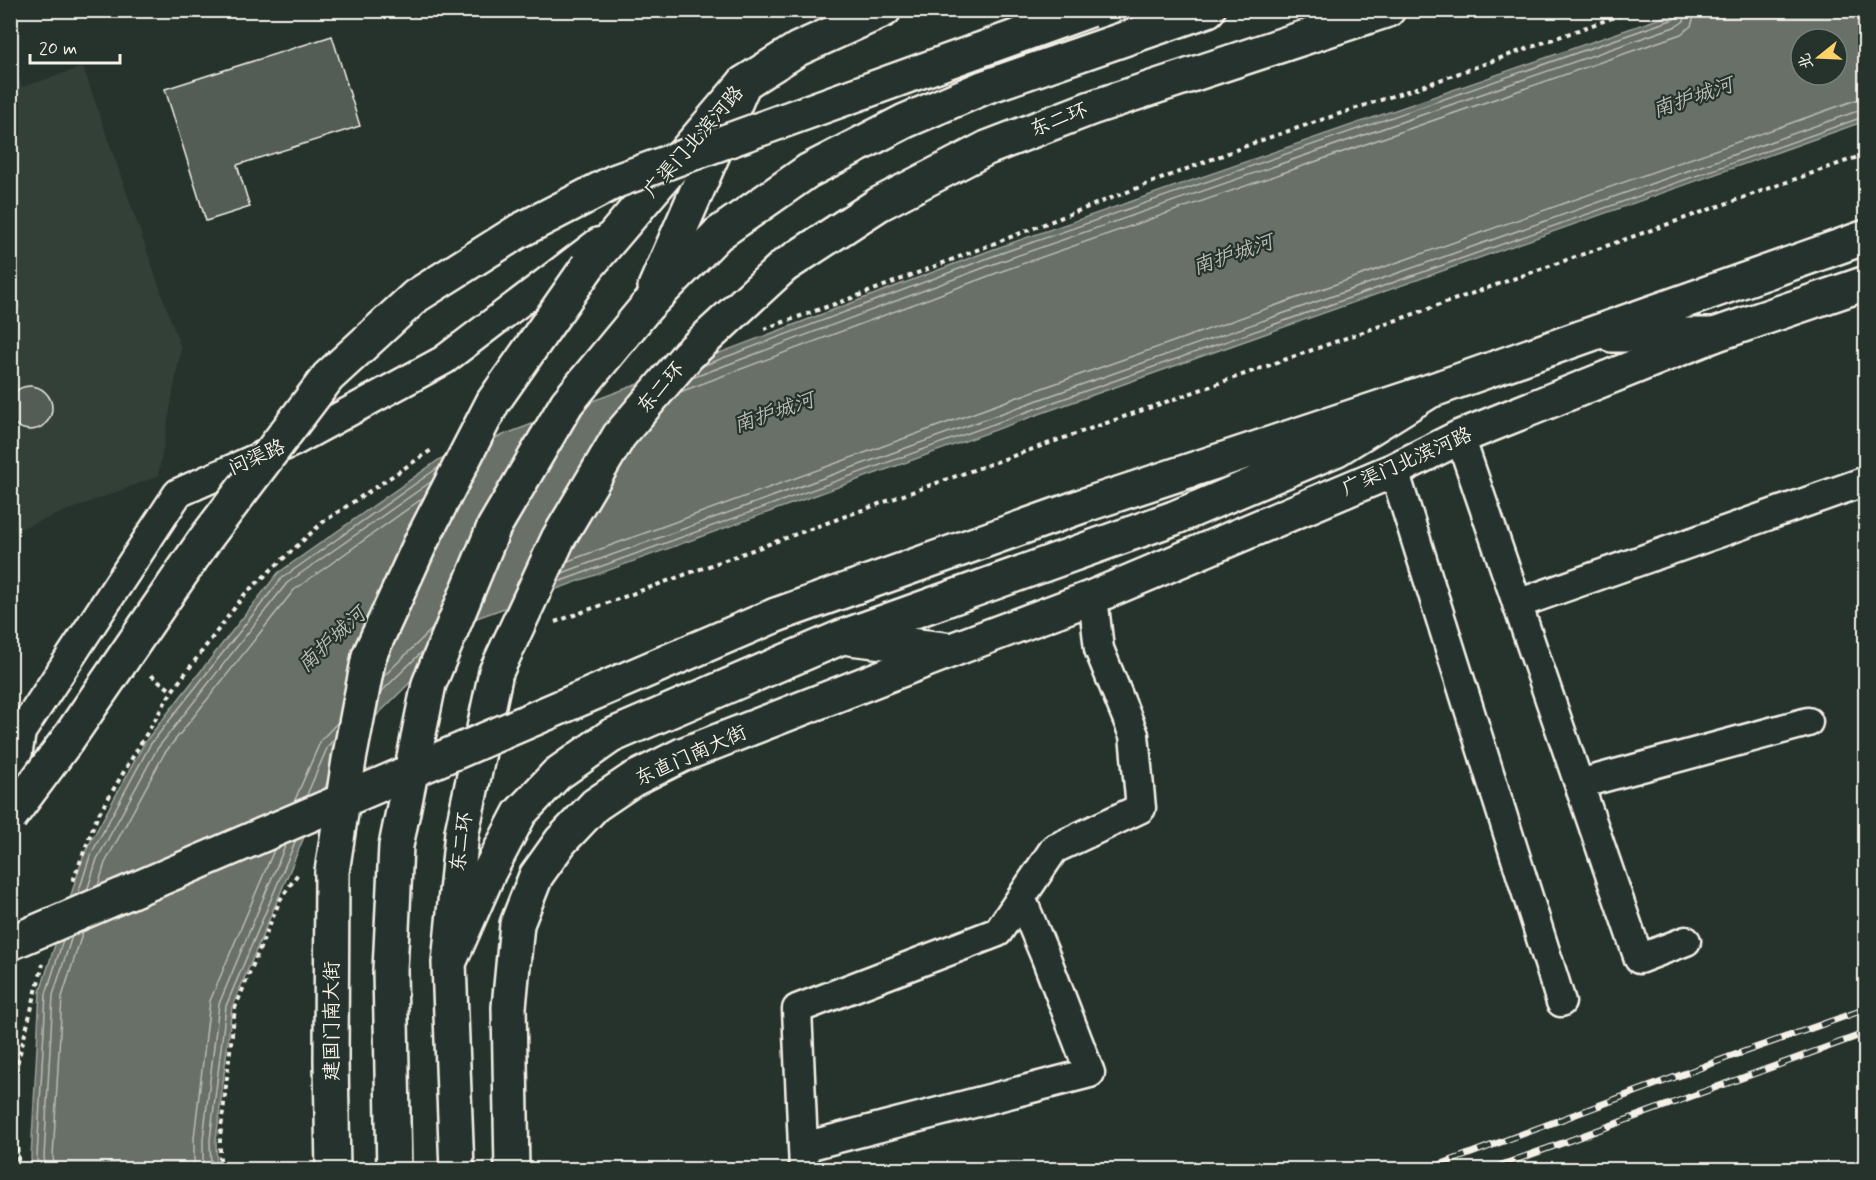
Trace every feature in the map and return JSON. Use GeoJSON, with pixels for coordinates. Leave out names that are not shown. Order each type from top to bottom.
{"type":"FeatureCollection","features":[{"type":"Feature","properties":{"kind":"main road","name":"广渠门北滨河路"},"geometry":{"type":"LineString","coordinates":[[588,266],[744,83],[798,49],[884,10]]}},
{"type":"Feature","properties":{"kind":"main road"},"geometry":{"type":"LineString","coordinates":[[10,817],[68,739],[202,542],[328,377],[416,296],[519,231],[616,181],[1090,10]]}},
{"type":"Feature","properties":{"kind":"main road"},"geometry":{"type":"LineString","coordinates":[[394,1170],[390,970],[396,846],[429,684],[494,527],[567,403],[647,306],[718,234],[808,171],[905,121],[985,87],[1208,10]]}},
{"type":"Feature","properties":{"kind":"main road","name":"东二环"},"geometry":{"type":"LineString","coordinates":[[457,1170],[449,963],[462,832],[496,672],[558,539],[619,436],[688,355],[784,266],[879,204],[987,148],[1091,108],[1388,10]]}},
{"type":"Feature","properties":{"kind":"main road"},"geometry":{"type":"LineString","coordinates":[[647,306],[744,83]]}},
{"type":"Feature","properties":{"kind":"main road"},"geometry":{"type":"LineString","coordinates":[[10,943],[776,615],[1082,506],[1430,391],[1866,237]]}},
{"type":"Feature","properties":{"kind":"main road","name":"建国门南大街"},"geometry":{"type":"LineString","coordinates":[[333,1170],[332,872],[349,760],[369,656],[422,540],[493,402],[588,266]]}},
{"type":"Feature","properties":{"kind":"main road","name":"广渠门北滨河路"},"geometry":{"type":"LineString","coordinates":[[952,650],[1093,597],[1394,470],[1460,437],[1714,334],[1866,283]]}},
{"type":"Feature","properties":{"kind":"main road"},"geometry":{"type":"LineString","coordinates":[[1586,335],[1714,334]]}},
{"type":"Feature","properties":{"kind":"main road"},"geometry":{"type":"LineString","coordinates":[[449,963],[489,872],[520,813],[557,774],[611,736],[842,637],[1174,518],[1337,449],[1430,391]]}},
{"type":"Feature","properties":{"kind":"main road"},"geometry":{"type":"LineString","coordinates":[[842,637],[952,650]]}},
{"type":"Feature","properties":{"kind":"main road","name":"东直门南大街"},"geometry":{"type":"LineString","coordinates":[[512,1170],[509,1007],[517,924],[536,876],[561,842],[595,805],[632,780],[682,755],[952,650]]}},
{"type":"Feature","properties":{"kind":"street","name":"问渠路"},"geometry":{"type":"LineString","coordinates":[[10,800],[16,741],[178,493],[293,442],[444,360],[627,221]]}},
{"type":"Feature","properties":{"kind":"street"},"geometry":{"type":"LineString","coordinates":[[1460,437],[1639,959],[1686,941]]}},
{"type":"Feature","properties":{"kind":"street"},"geometry":{"type":"LineString","coordinates":[[1394,470],[1561,1002]]}},
{"type":"Feature","properties":{"kind":"street"},"geometry":{"type":"LineString","coordinates":[[1517,604],[1866,481]]}},
{"type":"Feature","properties":{"kind":"street"},"geometry":{"type":"LineString","coordinates":[[1021,898],[1090,1073],[804,1158],[797,1009],[998,932],[1054,849],[1141,808],[1134,735],[1099,649],[1093,597]]}},
{"type":"Feature","properties":{"kind":"street"},"geometry":{"type":"LineString","coordinates":[[1579,784],[1808,722]]}},
{"type":"Feature","properties":{"kind":"path"},"geometry":{"type":"LineString","coordinates":[[764,330],[874,290],[1259,141],[1437,81],[1634,10]]}},
{"type":"Feature","properties":{"kind":"path"},"geometry":{"type":"LineString","coordinates":[[72,884],[97,817],[166,700],[245,594],[324,522],[432,449],[443,445]]}},
{"type":"Feature","properties":{"kind":"path"},"geometry":{"type":"LineString","coordinates":[[19,1170],[12,1084],[44,961]]}},
{"type":"Feature","properties":{"kind":"shaded area"},"geometry":{"type":"Polygon","coordinates":[[[15,66],[22,87],[83,67],[181,349],[158,476],[11,532],[11,68],[15,66]]]}},
{"type":"Feature","properties":{"kind":"water","name":"南护城河"},"geometry":{"type":"Polygon","coordinates":[[[1681,11],[1865,11],[1865,121],[1056,408],[474,619],[340,752],[232,1007],[216,1141],[217,1169],[33,1170],[31,1158],[40,992],[84,854],[145,742],[278,573],[440,459],[994,249],[1681,11]]]}},
{"type":"Feature","properties":{"kind":"building"},"geometry":{"type":"Polygon","coordinates":[[[332,36],[360,126],[237,165],[250,207],[206,221],[165,89],[332,36]]]}},
{"type":"Feature","properties":{"kind":"building"},"geometry":{"type":"Polygon","coordinates":[[[10,292],[18,305],[15,320],[10,325],[10,292]]]}},
{"type":"Feature","properties":{"kind":"building"},"geometry":{"type":"Polygon","coordinates":[[[30,386],[45,393],[52,408],[45,423],[30,430],[15,423],[8,408],[15,393],[30,386]]]}},
{"type":"Feature","properties":{"kind":"railway"},"geometry":{"type":"LineString","coordinates":[[1426,1170],[1729,1057],[1866,1009]]}},
{"type":"Feature","properties":{"kind":"railway"},"geometry":{"type":"LineString","coordinates":[[1488,1170],[1866,1033]]}}]}
